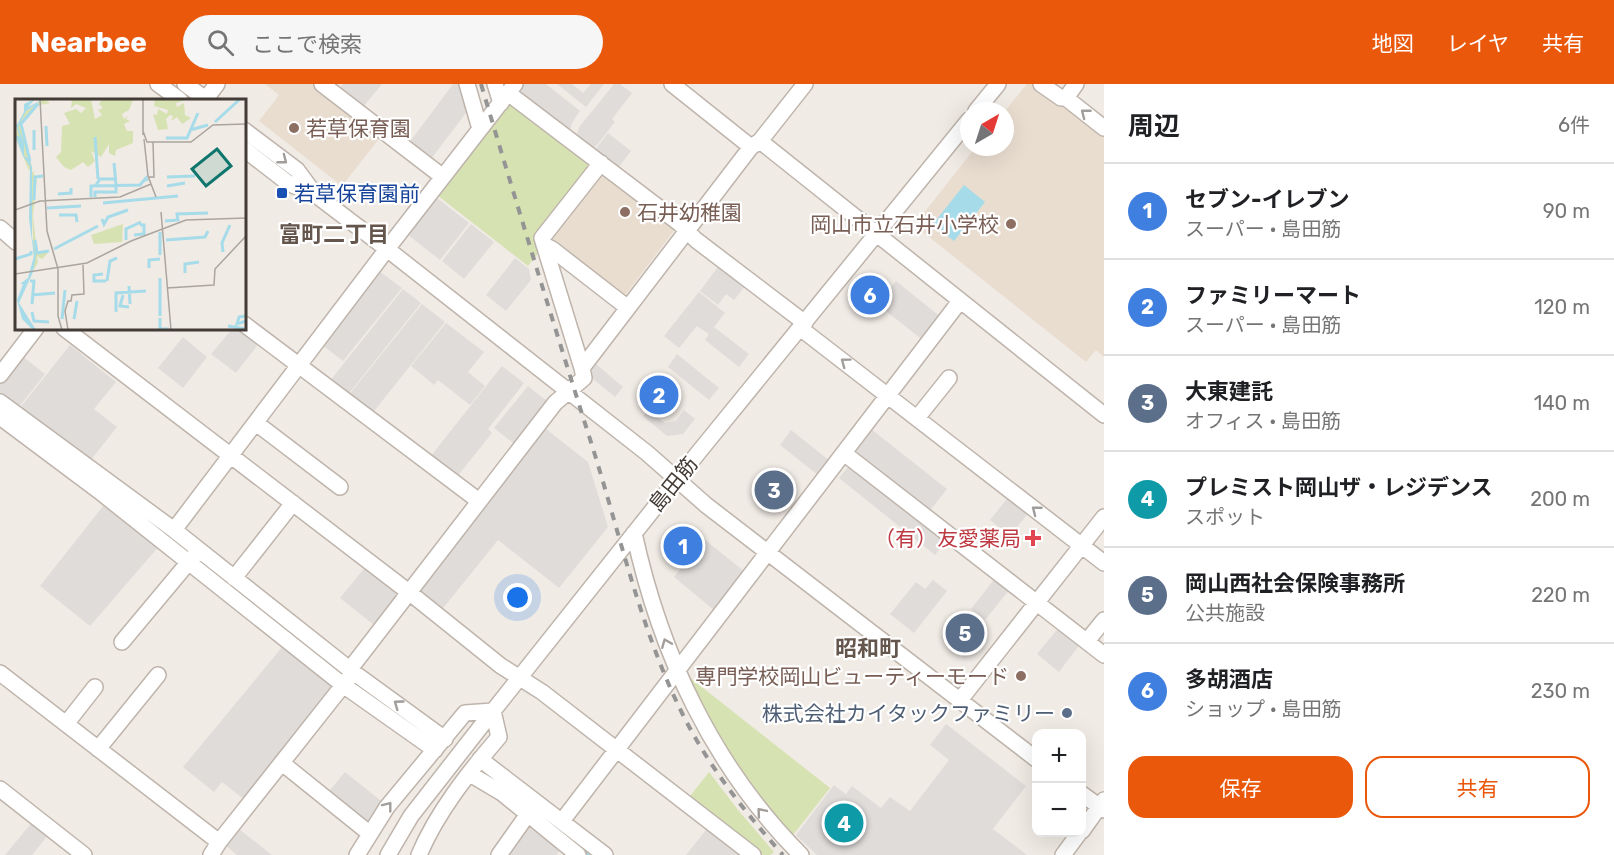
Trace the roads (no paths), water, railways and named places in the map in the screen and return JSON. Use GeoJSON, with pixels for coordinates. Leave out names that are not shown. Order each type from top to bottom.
{"type":"FeatureCollection","features":[{"type":"Feature","properties":{"kind":"street"},"geometry":{"type":"LineString","coordinates":[[185,84],[205,99]]}},
{"type":"Feature","properties":{"kind":"street"},"geometry":{"type":"LineString","coordinates":[[207,99],[217,84]]}},
{"type":"Feature","properties":{"kind":"street"},"geometry":{"type":"LineString","coordinates":[[322,84],[443,177]]}},
{"type":"Feature","properties":{"kind":"street"},"geometry":{"type":"LineString","coordinates":[[467,84],[480,129]]}},
{"type":"Feature","properties":{"kind":"street"},"geometry":{"type":"LineString","coordinates":[[495,84],[679,223],[889,396],[1104,563]]}},
{"type":"Feature","properties":{"kind":"street"},"geometry":{"type":"LineString","coordinates":[[672,84],[877,234],[1104,415]]}},
{"type":"Feature","properties":{"kind":"street"},"geometry":{"type":"LineString","coordinates":[[582,368],[755,144],[805,84]]}},
{"type":"Feature","properties":{"kind":"street"},"geometry":{"type":"LineString","coordinates":[[983,102],[998,84]]}},
{"type":"Feature","properties":{"kind":"street"},"geometry":{"type":"LineString","coordinates":[[1041,84],[1061,98],[1066,98],[1104,128]]}},
{"type":"Feature","properties":{"kind":"street"},"geometry":{"type":"LineString","coordinates":[[1066,98],[1076,84]]}},
{"type":"Feature","properties":{"kind":"street"},"geometry":{"type":"LineString","coordinates":[[161,85],[179,99]]}},
{"type":"Feature","properties":{"kind":"street"},"geometry":{"type":"LineString","coordinates":[[174,530],[508,93]]}},
{"type":"Feature","properties":{"kind":"street","name":"島田筋"},"geometry":{"type":"LineString","coordinates":[[388,855],[411,816],[519,678],[960,131]]}},
{"type":"Feature","properties":{"kind":"street"},"geometry":{"type":"LineString","coordinates":[[246,132],[297,170],[316,195]]}},
{"type":"Feature","properties":{"kind":"street"},"geometry":{"type":"LineString","coordinates":[[246,151],[288,183],[316,195],[387,249],[568,390],[678,479],[705,505],[768,551],[1032,756]]}},
{"type":"Feature","properties":{"kind":"street"},"geometry":{"type":"LineString","coordinates":[[0,673],[98,749],[215,848],[348,677],[555,403],[584,378],[542,238],[601,163]]}},
{"type":"Feature","properties":{"kind":"street"},"geometry":{"type":"LineString","coordinates":[[0,228],[15,241]]}},
{"type":"Feature","properties":{"kind":"street"},"geometry":{"type":"LineString","coordinates":[[544,245],[628,308]]}},
{"type":"Feature","properties":{"kind":"street"},"geometry":{"type":"LineString","coordinates":[[562,821],[960,301]]}},
{"type":"Feature","properties":{"kind":"street"},"geometry":{"type":"LineString","coordinates":[[246,325],[479,501]]}},
{"type":"Feature","properties":{"kind":"street"},"geometry":{"type":"LineString","coordinates":[[0,375],[34,330]]}},
{"type":"Feature","properties":{"kind":"street"},"geometry":{"type":"LineString","coordinates":[[67,330],[410,593],[501,666],[542,692],[753,855]]}},
{"type":"Feature","properties":{"kind":"street"},"geometry":{"type":"LineString","coordinates":[[917,418],[949,378]]}},
{"type":"Feature","properties":{"kind":"street"},"geometry":{"type":"LineString","coordinates":[[0,402],[174,530],[193,557],[234,578],[348,677]]}},
{"type":"Feature","properties":{"kind":"street"},"geometry":{"type":"LineString","coordinates":[[0,417],[193,557],[348,677],[440,744]]}},
{"type":"Feature","properties":{"kind":"street"},"geometry":{"type":"LineString","coordinates":[[256,423],[340,488]]}},
{"type":"Feature","properties":{"kind":"street"},"geometry":{"type":"LineString","coordinates":[[845,454],[1104,655]]}},
{"type":"Feature","properties":{"kind":"street"},"geometry":{"type":"LineString","coordinates":[[234,578],[293,503]]}},
{"type":"Feature","properties":{"kind":"street"},"geometry":{"type":"LineString","coordinates":[[960,700],[1104,517]]}},
{"type":"Feature","properties":{"kind":"street"},"geometry":{"type":"LineString","coordinates":[[634,533],[641,567],[664,639],[690,699],[729,768],[758,808],[801,855]]}},
{"type":"Feature","properties":{"kind":"street"},"geometry":{"type":"LineString","coordinates":[[122,642],[193,557]]}},
{"type":"Feature","properties":{"kind":"street"},"geometry":{"type":"LineString","coordinates":[[1087,641],[1104,620]]}},
{"type":"Feature","properties":{"kind":"street"},"geometry":{"type":"LineString","coordinates":[[98,749],[158,675]]}},
{"type":"Feature","properties":{"kind":"street"},"geometry":{"type":"LineString","coordinates":[[66,724],[95,687]]}},
{"type":"Feature","properties":{"kind":"street"},"geometry":{"type":"LineString","coordinates":[[357,855],[387,807],[465,713],[493,711],[499,737],[480,759],[439,817],[419,855]]}},
{"type":"Feature","properties":{"kind":"street"},"geometry":{"type":"LineString","coordinates":[[480,759],[605,855]]}},
{"type":"Feature","properties":{"kind":"street"},"geometry":{"type":"LineString","coordinates":[[282,763],[369,833]]}},
{"type":"Feature","properties":{"kind":"street"},"geometry":{"type":"LineString","coordinates":[[470,774],[502,793],[578,855]]}},
{"type":"Feature","properties":{"kind":"street"},"geometry":{"type":"LineString","coordinates":[[0,789],[84,855]]}},
{"type":"Feature","properties":{"kind":"street"},"geometry":{"type":"LineString","coordinates":[[1086,796],[1102,806],[1086,826]]}},
{"type":"Feature","properties":{"kind":"street"},"geometry":{"type":"LineString","coordinates":[[499,855],[528,814]]}},
{"type":"Feature","properties":{"kind":"street"},"geometry":{"type":"LineString","coordinates":[[1063,855],[1077,837]]}},
{"type":"Feature","properties":{"kind":"water"},"geometry":{"type":"Polygon","coordinates":[[[964,185],[985,202],[954,241],[933,224],[964,185]]]}},
{"type":"Feature","properties":{"kind":"waterway"},"geometry":{"type":"LineString","coordinates":[[386,707],[410,723]]}},
{"type":"Feature","properties":{"kind":"waterway"},"geometry":{"type":"LineString","coordinates":[[570,839],[590,855]]}},
{"type":"Feature","properties":{"kind":"railway"},"geometry":{"type":"LineString","coordinates":[[481,84],[654,647],[683,715],[704,753],[742,806],[783,855]]}},
{"type":"Feature","properties":{"kind":"place","name":"若草保育園"},"geometry":{"type":"Point","coordinates":[294,128]}},
{"type":"Feature","properties":{"kind":"place","name":"若草保育園前"},"geometry":{"type":"Point","coordinates":[282,193]}},
{"type":"Feature","properties":{"kind":"place","name":"石井幼稚園"},"geometry":{"type":"Point","coordinates":[625,212]}},
{"type":"Feature","properties":{"kind":"place","name":"岡山市立石井小学校"},"geometry":{"type":"Point","coordinates":[1011,224]}},
{"type":"Feature","properties":{"kind":"place","name":"多胡酒店"},"geometry":{"type":"Point","coordinates":[870,295]}},
{"type":"Feature","properties":{"kind":"place","name":"ファミリーマート"},"geometry":{"type":"Point","coordinates":[659,395]}},
{"type":"Feature","properties":{"kind":"place","name":"大東建託"},"geometry":{"type":"Point","coordinates":[774,490]}},
{"type":"Feature","properties":{"kind":"place","name":"（有）友愛薬局"},"geometry":{"type":"Point","coordinates":[1033,538]}},
{"type":"Feature","properties":{"kind":"place","name":"セブン-イレブン"},"geometry":{"type":"Point","coordinates":[683,546]}},
{"type":"Feature","properties":{"kind":"place","name":"岡山西社会保険事務所"},"geometry":{"type":"Point","coordinates":[965,633]}},
{"type":"Feature","properties":{"kind":"place","name":"専門学校岡山ビューティーモード"},"geometry":{"type":"Point","coordinates":[1021,676]}},
{"type":"Feature","properties":{"kind":"place","name":"株式会社カイタックファミリー"},"geometry":{"type":"Point","coordinates":[1067,713]}},
{"type":"Feature","properties":{"kind":"place","name":"プレミスト岡山ザ・レジデンス"},"geometry":{"type":"Point","coordinates":[844,823]}},
{"type":"Feature","properties":{"kind":"district","name":"富町二丁目"},"geometry":{"type":"Point","coordinates":[334,234]}},
{"type":"Feature","properties":{"kind":"district","name":"昭和町"},"geometry":{"type":"Point","coordinates":[868,648]}}]}
